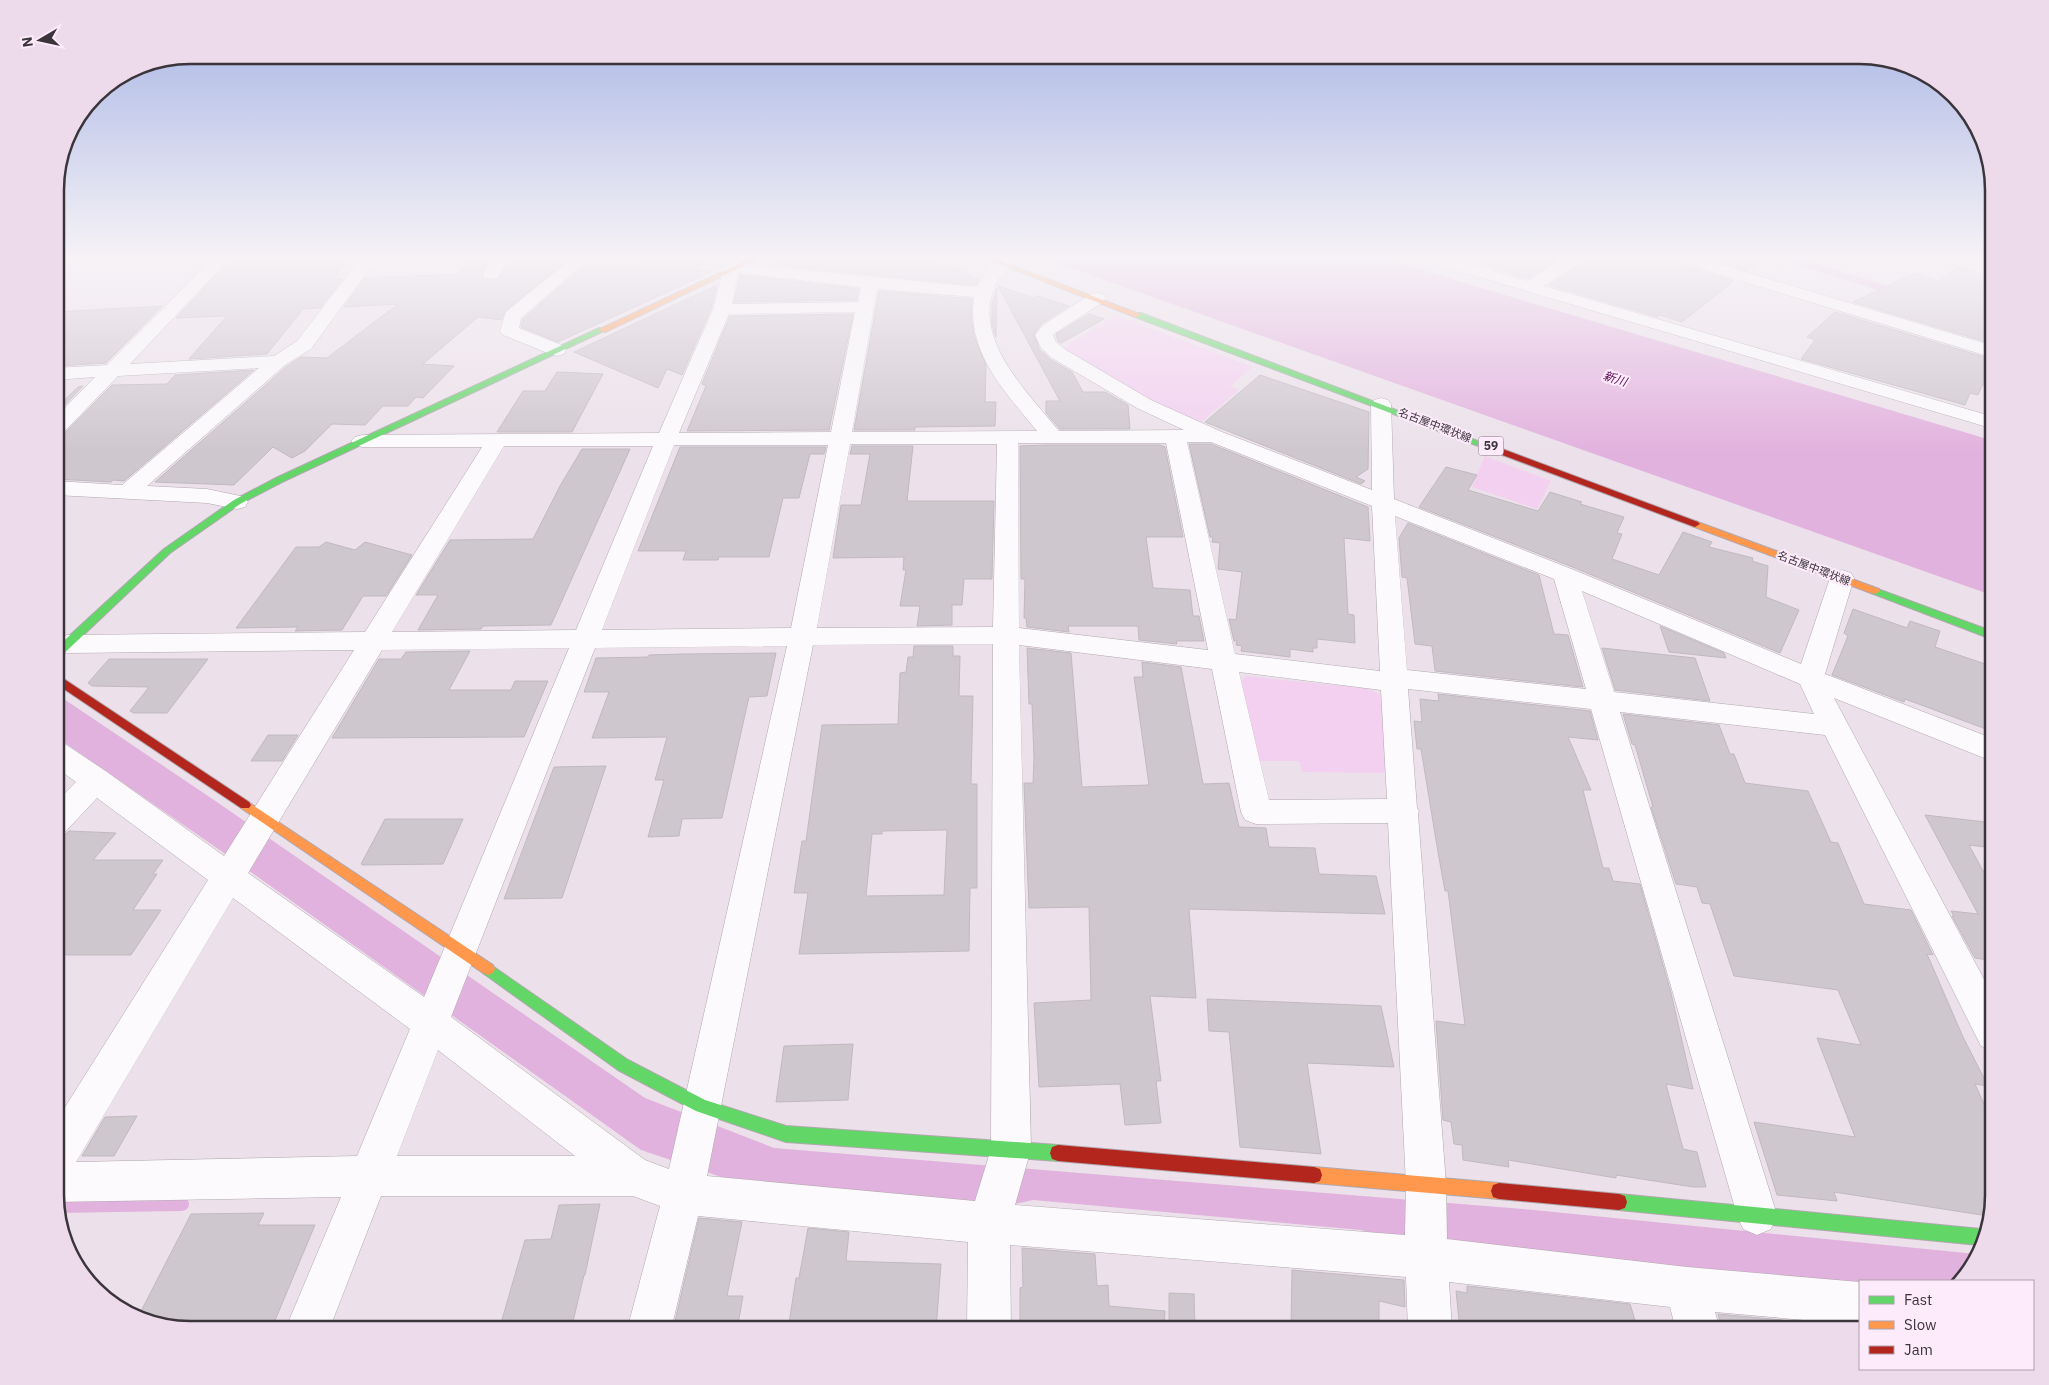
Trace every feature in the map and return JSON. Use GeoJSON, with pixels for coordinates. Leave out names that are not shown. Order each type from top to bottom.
{"type":"FeatureCollection","features":[{"type":"Feature","properties":{"kind":"street"},"geometry":{"type":"LineString","coordinates":[[64,421],[160,323]]}},
{"type":"Feature","properties":{"kind":"street"},"geometry":{"type":"LineString","coordinates":[[128,491],[278,361],[304,345],[320,323]]}},
{"type":"Feature","properties":{"kind":"street"},"geometry":{"type":"LineString","coordinates":[[511,323],[509,331],[557,350]]}},
{"type":"Feature","properties":{"kind":"street"},"geometry":{"type":"LineString","coordinates":[[64,646],[167,551],[237,502],[279,480],[615,323]]}},
{"type":"Feature","properties":{"kind":"street"},"geometry":{"type":"LineString","coordinates":[[311,1321],[666,440],[716,323]]}},
{"type":"Feature","properties":{"kind":"street"},"geometry":{"type":"LineString","coordinates":[[651,1321],[686,1183],[802,637],[863,323]]}},
{"type":"Feature","properties":{"kind":"street"},"geometry":{"type":"LineString","coordinates":[[982,323],[983,334],[989,350],[1009,381],[1052,437]]}},
{"type":"Feature","properties":{"kind":"street"},"geometry":{"type":"LineString","coordinates":[[1059,323],[1044,335],[1049,346],[1144,404],[1215,436],[1565,574],[1810,678],[1985,747]]}},
{"type":"Feature","properties":{"kind":"street","name":"名古屋中環状線"},"geometry":{"type":"LineString","coordinates":[[1163,323],[1985,633]]}},
{"type":"Feature","properties":{"kind":"street"},"geometry":{"type":"LineString","coordinates":[[1652,323],[1985,420]]}},
{"type":"Feature","properties":{"kind":"street"},"geometry":{"type":"LineString","coordinates":[[1897,323],[1985,349]]}},
{"type":"Feature","properties":{"kind":"street"},"geometry":{"type":"LineString","coordinates":[[64,374],[278,361]]}},
{"type":"Feature","properties":{"kind":"street"},"geometry":{"type":"LineString","coordinates":[[1381,404],[1383,503],[1404,811],[1426,1189],[1426,1252],[1430,1321]]}},
{"type":"Feature","properties":{"kind":"street"},"geometry":{"type":"LineString","coordinates":[[362,441],[1215,436]]}},
{"type":"Feature","properties":{"kind":"street"},"geometry":{"type":"LineString","coordinates":[[989,1321],[991,1214],[1009,1154],[1006,635],[1008,437]]}},
{"type":"Feature","properties":{"kind":"street"},"geometry":{"type":"LineString","coordinates":[[1175,437],[1256,812],[1404,811]]}},
{"type":"Feature","properties":{"kind":"street"},"geometry":{"type":"LineString","coordinates":[[64,1144],[498,440]]}},
{"type":"Feature","properties":{"kind":"street"},"geometry":{"type":"LineString","coordinates":[[64,488],[208,496],[237,502]]}},
{"type":"Feature","properties":{"kind":"street"},"geometry":{"type":"LineString","coordinates":[[1565,574],[1757,1215]]}},
{"type":"Feature","properties":{"kind":"street"},"geometry":{"type":"LineString","coordinates":[[1842,578],[1810,678],[1985,1017]]}},
{"type":"Feature","properties":{"kind":"street"},"geometry":{"type":"LineString","coordinates":[[64,649],[374,641],[1006,635],[1224,662],[1835,726]]}},
{"type":"Feature","properties":{"kind":"street"},"geometry":{"type":"LineString","coordinates":[[64,683],[262,823],[458,957],[622,1065],[701,1111],[786,1134],[1426,1189],[1757,1215],[1978,1237]]}},
{"type":"Feature","properties":{"kind":"street"},"geometry":{"type":"LineString","coordinates":[[64,758],[231,873],[434,1017],[633,1176]]}},
{"type":"Feature","properties":{"kind":"street"},"geometry":{"type":"LineString","coordinates":[[64,814],[96,780]]}},
{"type":"Feature","properties":{"kind":"street"},"geometry":{"type":"LineString","coordinates":[[64,1182],[370,1176],[633,1176],[991,1214],[1426,1252],[1687,1288],[1859,1304]]}},
{"type":"Feature","properties":{"kind":"street"},"geometry":{"type":"LineString","coordinates":[[1687,1288],[1696,1321]]}},
{"type":"Feature","properties":{"kind":"shaded area"},"geometry":{"type":"Polygon","coordinates":[[[1105,323],[1136,323],[1253,367],[1230,386],[1239,390],[1200,423],[1145,399],[1062,350],[1105,323]]]}},
{"type":"Feature","properties":{"kind":"shaded area"},"geometry":{"type":"Polygon","coordinates":[[[1485,456],[1551,481],[1537,509],[1472,487],[1485,456]]]}},
{"type":"Feature","properties":{"kind":"shaded area"},"geometry":{"type":"Polygon","coordinates":[[[1246,676],[1370,689],[1381,696],[1387,773],[1302,772],[1299,761],[1258,761],[1241,681],[1246,676]]]}},
{"type":"Feature","properties":{"kind":"water","name":"新川"},"geometry":{"type":"Polygon","coordinates":[[[1225,323],[1598,323],[1985,438],[1985,593],[1225,323]]]}},
{"type":"Feature","properties":{"kind":"water"},"geometry":{"type":"Polygon","coordinates":[[[64,699],[214,800],[645,1098],[774,1148],[1534,1210],[1971,1253],[1952,1280],[1859,1280],[1859,1283],[1389,1239],[1361,1230],[1033,1200],[1006,1206],[742,1184],[641,1150],[224,853],[64,742],[64,699]]]}},
{"type":"Feature","properties":{"kind":"building"},"geometry":{"type":"Polygon","coordinates":[[[64,323],[146,323],[106,363],[64,365],[64,323]]]}},
{"type":"Feature","properties":{"kind":"building"},"geometry":{"type":"Polygon","coordinates":[[[221,323],[292,323],[267,354],[189,359],[221,323]]]}},
{"type":"Feature","properties":{"kind":"building"},"geometry":{"type":"Polygon","coordinates":[[[374,323],[471,323],[423,364],[454,366],[423,398],[416,397],[408,406],[383,406],[365,425],[332,424],[305,451],[292,458],[273,447],[234,485],[155,482],[286,367],[301,357],[327,358],[374,323]]]}},
{"type":"Feature","properties":{"kind":"building"},"geometry":{"type":"Polygon","coordinates":[[[522,323],[600,323],[558,342],[521,327],[522,323]]]}},
{"type":"Feature","properties":{"kind":"building"},"geometry":{"type":"Polygon","coordinates":[[[637,323],[705,323],[682,375],[667,369],[658,388],[574,352],[637,323]]]}},
{"type":"Feature","properties":{"kind":"building"},"geometry":{"type":"Polygon","coordinates":[[[727,323],[851,323],[829,430],[687,431],[706,386],[702,384],[727,323]]]}},
{"type":"Feature","properties":{"kind":"building"},"geometry":{"type":"Polygon","coordinates":[[[873,323],[972,323],[974,336],[986,365],[985,402],[996,402],[995,426],[915,427],[915,430],[854,430],[873,323]]]}},
{"type":"Feature","properties":{"kind":"building"},"geometry":{"type":"Polygon","coordinates":[[[996,323],[996,337],[992,324],[996,323]]]}},
{"type":"Feature","properties":{"kind":"building"},"geometry":{"type":"Polygon","coordinates":[[[1018,323],[1043,323],[1034,334],[1039,349],[1051,360],[1072,372],[1083,392],[1105,392],[1128,405],[1130,429],[1060,429],[1046,413],[1046,401],[1060,401],[1018,323]]]}},
{"type":"Feature","properties":{"kind":"building"},"geometry":{"type":"Polygon","coordinates":[[[1075,323],[1097,323],[1061,343],[1058,341],[1056,334],[1075,323]]]}},
{"type":"Feature","properties":{"kind":"building"},"geometry":{"type":"Polygon","coordinates":[[[1823,323],[1870,323],[1985,357],[1985,385],[1983,384],[1978,395],[1970,393],[1965,405],[1801,359],[1815,340],[1807,337],[1823,323]]]}},
{"type":"Feature","properties":{"kind":"building"},"geometry":{"type":"Polygon","coordinates":[[[1922,323],[1985,323],[1985,341],[1922,323]]]}},
{"type":"Feature","properties":{"kind":"building"},"geometry":{"type":"Polygon","coordinates":[[[254,370],[124,481],[64,479],[64,434],[112,385],[167,384],[175,375],[254,370]]]}},
{"type":"Feature","properties":{"kind":"building"},"geometry":{"type":"Polygon","coordinates":[[[557,372],[603,374],[572,432],[497,432],[523,391],[545,391],[557,372]]]}},
{"type":"Feature","properties":{"kind":"building"},"geometry":{"type":"Polygon","coordinates":[[[1260,375],[1369,412],[1368,469],[1356,477],[1365,481],[1361,484],[1205,422],[1260,375]]]}},
{"type":"Feature","properties":{"kind":"building"},"geometry":{"type":"Polygon","coordinates":[[[83,386],[64,406],[64,400],[78,387],[83,386]]]}},
{"type":"Feature","properties":{"kind":"building"},"geometry":{"type":"Polygon","coordinates":[[[1189,444],[1211,444],[1368,507],[1370,541],[1344,538],[1348,614],[1354,615],[1355,643],[1317,639],[1317,648],[1313,648],[1313,652],[1290,649],[1290,657],[1241,651],[1242,646],[1236,645],[1237,641],[1234,641],[1229,619],[1236,620],[1242,572],[1218,569],[1220,543],[1212,542],[1213,537],[1210,537],[1189,444]]]}},
{"type":"Feature","properties":{"kind":"building"},"geometry":{"type":"Polygon","coordinates":[[[1160,445],[1165,447],[1183,537],[1146,537],[1153,588],[1190,590],[1193,616],[1199,616],[1204,641],[1176,641],[1177,644],[1139,640],[1138,626],[1068,626],[1069,632],[1027,627],[1026,618],[1024,618],[1025,579],[1021,579],[1020,446],[1160,445]]]}},
{"type":"Feature","properties":{"kind":"building"},"geometry":{"type":"Polygon","coordinates":[[[852,446],[913,446],[907,501],[994,501],[992,579],[964,579],[962,605],[952,605],[952,625],[917,626],[920,606],[900,606],[906,570],[903,570],[904,557],[833,558],[841,505],[861,505],[870,454],[850,454],[852,446]]]}},
{"type":"Feature","properties":{"kind":"building"},"geometry":{"type":"Polygon","coordinates":[[[680,447],[826,447],[824,454],[810,454],[799,498],[783,498],[769,557],[719,557],[718,560],[683,560],[686,551],[638,551],[680,447]]]}},
{"type":"Feature","properties":{"kind":"building"},"geometry":{"type":"Polygon","coordinates":[[[582,449],[630,449],[551,625],[483,626],[481,629],[418,630],[438,595],[416,595],[450,540],[533,539],[560,486],[582,449]]]}},
{"type":"Feature","properties":{"kind":"building"},"geometry":{"type":"Polygon","coordinates":[[[1446,467],[1477,475],[1468,490],[1538,511],[1550,492],[1582,502],[1580,504],[1624,517],[1617,533],[1622,534],[1612,559],[1659,575],[1683,532],[1712,542],[1709,547],[1753,558],[1752,561],[1768,566],[1766,597],[1799,610],[1780,653],[1575,568],[1419,507],[1446,467]]]}},
{"type":"Feature","properties":{"kind":"building"},"geometry":{"type":"Polygon","coordinates":[[[1408,523],[1539,575],[1554,634],[1568,635],[1583,687],[1435,671],[1432,646],[1415,644],[1407,578],[1402,577],[1399,538],[1408,523]]]}},
{"type":"Feature","properties":{"kind":"building"},"geometry":{"type":"Polygon","coordinates":[[[326,542],[355,550],[365,542],[412,555],[386,596],[363,596],[342,630],[295,631],[298,627],[236,628],[296,547],[319,547],[326,542]]]}},
{"type":"Feature","properties":{"kind":"building"},"geometry":{"type":"Polygon","coordinates":[[[1853,609],[1907,628],[1910,621],[1940,631],[1935,647],[1985,664],[1985,729],[1905,699],[1904,702],[1832,675],[1848,636],[1844,633],[1853,609]]]}},
{"type":"Feature","properties":{"kind":"building"},"geometry":{"type":"Polygon","coordinates":[[[1660,626],[1724,653],[1726,658],[1669,652],[1660,626]]]}},
{"type":"Feature","properties":{"kind":"building"},"geometry":{"type":"Polygon","coordinates":[[[914,646],[953,646],[953,656],[960,656],[959,696],[973,696],[971,784],[977,784],[977,888],[970,888],[969,951],[799,954],[808,893],[794,893],[802,841],[806,841],[822,725],[898,724],[900,673],[906,672],[908,657],[913,657],[914,646]],[[947,830],[882,831],[882,834],[872,834],[866,896],[944,895],[947,830]]]}},
{"type":"Feature","properties":{"kind":"building"},"geometry":{"type":"Polygon","coordinates":[[[1027,648],[1071,653],[1082,787],[1149,785],[1134,677],[1143,677],[1142,662],[1181,667],[1203,784],[1229,783],[1239,827],[1266,828],[1269,847],[1315,848],[1319,874],[1376,876],[1385,914],[1189,909],[1196,998],[1150,996],[1161,1081],[1156,1081],[1161,1123],[1125,1125],[1120,1084],[1039,1087],[1034,1003],[1091,1000],[1089,907],[1029,908],[1024,783],[1033,783],[1034,758],[1032,704],[1029,704],[1027,648]]]}},
{"type":"Feature","properties":{"kind":"building"},"geometry":{"type":"Polygon","coordinates":[[[1602,648],[1695,658],[1710,701],[1615,690],[1602,648]]]}},
{"type":"Feature","properties":{"kind":"building"},"geometry":{"type":"Polygon","coordinates":[[[470,651],[449,690],[511,690],[515,681],[548,681],[524,737],[332,738],[379,659],[401,659],[406,652],[470,651]]]}},
{"type":"Feature","properties":{"kind":"building"},"geometry":{"type":"Polygon","coordinates":[[[776,653],[767,696],[749,697],[722,818],[682,819],[679,836],[648,837],[664,780],[655,780],[667,737],[592,738],[609,692],[584,692],[596,658],[683,654],[776,653]]]}},
{"type":"Feature","properties":{"kind":"building"},"geometry":{"type":"Polygon","coordinates":[[[109,659],[208,659],[167,713],[134,713],[130,711],[149,687],[92,686],[88,683],[109,659]]]}},
{"type":"Feature","properties":{"kind":"building"},"geometry":{"type":"Polygon","coordinates":[[[1438,694],[1590,711],[1598,740],[1568,737],[1591,790],[1583,790],[1603,868],[1609,868],[1613,881],[1640,884],[1671,993],[1693,1089],[1666,1084],[1683,1149],[1697,1152],[1706,1187],[1693,1187],[1616,1175],[1616,1178],[1508,1160],[1509,1167],[1463,1160],[1462,1145],[1454,1144],[1451,1122],[1443,1120],[1436,1021],[1465,1025],[1448,891],[1445,891],[1421,749],[1417,749],[1414,721],[1422,722],[1420,699],[1439,701],[1438,694]]]}},
{"type":"Feature","properties":{"kind":"building"},"geometry":{"type":"Polygon","coordinates":[[[1623,714],[1719,725],[1730,754],[1734,754],[1745,783],[1808,791],[1831,842],[1838,843],[1864,904],[1911,910],[1933,955],[1927,954],[1963,1037],[1985,1080],[1985,1086],[1975,1084],[1985,1106],[1983,1215],[1834,1192],[1837,1201],[1777,1195],[1754,1122],[1855,1137],[1817,1038],[1861,1045],[1838,990],[1734,976],[1710,904],[1702,903],[1697,887],[1676,884],[1651,807],[1653,807],[1635,745],[1632,744],[1623,714]]]}},
{"type":"Feature","properties":{"kind":"building"},"geometry":{"type":"Polygon","coordinates":[[[268,735],[298,735],[282,761],[251,761],[268,735]]]}},
{"type":"Feature","properties":{"kind":"building"},"geometry":{"type":"Polygon","coordinates":[[[606,766],[562,898],[504,899],[554,767],[606,766]]]}},
{"type":"Feature","properties":{"kind":"building"},"geometry":{"type":"Polygon","coordinates":[[[1925,815],[1985,822],[1985,847],[1969,845],[1985,874],[1985,960],[1975,958],[1951,911],[1978,914],[1925,815]]]}},
{"type":"Feature","properties":{"kind":"building"},"geometry":{"type":"Polygon","coordinates":[[[385,819],[463,819],[443,864],[361,864],[385,819]]]}},
{"type":"Feature","properties":{"kind":"building"},"geometry":{"type":"Polygon","coordinates":[[[69,831],[116,833],[93,860],[163,860],[153,874],[157,874],[133,910],[161,910],[131,955],[64,955],[64,835],[69,831]]]}},
{"type":"Feature","properties":{"kind":"building"},"geometry":{"type":"Polygon","coordinates":[[[1207,999],[1381,1006],[1394,1067],[1307,1063],[1321,1154],[1240,1147],[1229,1032],[1209,1031],[1207,999]]]}},
{"type":"Feature","properties":{"kind":"building"},"geometry":{"type":"Polygon","coordinates":[[[853,1044],[848,1100],[776,1102],[784,1046],[853,1044]]]}},
{"type":"Feature","properties":{"kind":"building"},"geometry":{"type":"Polygon","coordinates":[[[137,1116],[114,1156],[82,1156],[105,1117],[137,1116]]]}},
{"type":"Feature","properties":{"kind":"building"},"geometry":{"type":"Polygon","coordinates":[[[600,1204],[573,1321],[502,1321],[525,1240],[551,1239],[559,1205],[600,1204]]]}},
{"type":"Feature","properties":{"kind":"building"},"geometry":{"type":"Polygon","coordinates":[[[264,1213],[258,1225],[315,1225],[275,1321],[181,1321],[165,1319],[141,1311],[191,1214],[264,1213]]]}},
{"type":"Feature","properties":{"kind":"building"},"geometry":{"type":"Polygon","coordinates":[[[699,1218],[742,1222],[727,1296],[743,1296],[739,1321],[675,1321],[699,1218]]]}},
{"type":"Feature","properties":{"kind":"building"},"geometry":{"type":"Polygon","coordinates":[[[808,1228],[849,1232],[846,1261],[941,1264],[937,1321],[789,1321],[796,1278],[799,1278],[808,1228]]]}},
{"type":"Feature","properties":{"kind":"building"},"geometry":{"type":"Polygon","coordinates":[[[1022,1248],[1095,1254],[1097,1286],[1108,1285],[1109,1306],[1165,1311],[1164,1321],[1020,1321],[1020,1288],[1023,1287],[1022,1248]]]}},
{"type":"Feature","properties":{"kind":"building"},"geometry":{"type":"Polygon","coordinates":[[[1292,1270],[1404,1280],[1405,1307],[1379,1301],[1379,1321],[1291,1321],[1292,1270]]]}},
{"type":"Feature","properties":{"kind":"building"},"geometry":{"type":"Polygon","coordinates":[[[1467,1286],[1630,1304],[1635,1321],[1459,1321],[1456,1291],[1467,1293],[1467,1286]]]}},
{"type":"Feature","properties":{"kind":"building"},"geometry":{"type":"Polygon","coordinates":[[[1169,1293],[1194,1294],[1195,1321],[1169,1321],[1169,1293]]]}},
{"type":"Feature","properties":{"kind":"building"},"geometry":{"type":"Polygon","coordinates":[[[1718,1314],[1782,1320],[1782,1321],[1720,1321],[1718,1314]]]}},
{"type":"Feature","properties":{"kind":"waterway"},"geometry":{"type":"LineString","coordinates":[[64,1206],[182,1204]]}},
{"type":"Feature","properties":{"kind":"traffic: fast"},"geometry":{"type":"LineString","coordinates":[[1158,323],[1500,451]]}},
{"type":"Feature","properties":{"kind":"traffic: fast"},"geometry":{"type":"LineString","coordinates":[[64,647],[167,551],[237,502],[279,480],[602,330]]}},
{"type":"Feature","properties":{"kind":"traffic: fast"},"geometry":{"type":"LineString","coordinates":[[1875,591],[1985,633]]}},
{"type":"Feature","properties":{"kind":"traffic: fast"},"geometry":{"type":"LineString","coordinates":[[488,969],[623,1065],[702,1106],[786,1134],[1058,1153]]}},
{"type":"Feature","properties":{"kind":"traffic: fast"},"geometry":{"type":"LineString","coordinates":[[1619,1202],[1978,1237]]}},
{"type":"Feature","properties":{"kind":"traffic: slow"},"geometry":{"type":"LineString","coordinates":[[602,330],[618,323]]}},
{"type":"Feature","properties":{"kind":"traffic: slow"},"geometry":{"type":"LineString","coordinates":[[1695,524],[1875,591]]}},
{"type":"Feature","properties":{"kind":"traffic: slow"},"geometry":{"type":"LineString","coordinates":[[245,805],[488,969]]}},
{"type":"Feature","properties":{"kind":"traffic: slow"},"geometry":{"type":"LineString","coordinates":[[1314,1175],[1499,1191]]}},
{"type":"Feature","properties":{"kind":"traffic: jam"},"geometry":{"type":"LineString","coordinates":[[1500,451],[1695,524]]}},
{"type":"Feature","properties":{"kind":"traffic: jam"},"geometry":{"type":"LineString","coordinates":[[64,683],[245,805]]}},
{"type":"Feature","properties":{"kind":"traffic: jam"},"geometry":{"type":"LineString","coordinates":[[1058,1153],[1314,1175]]}},
{"type":"Feature","properties":{"kind":"traffic: jam"},"geometry":{"type":"LineString","coordinates":[[1499,1191],[1619,1202]]}}]}
